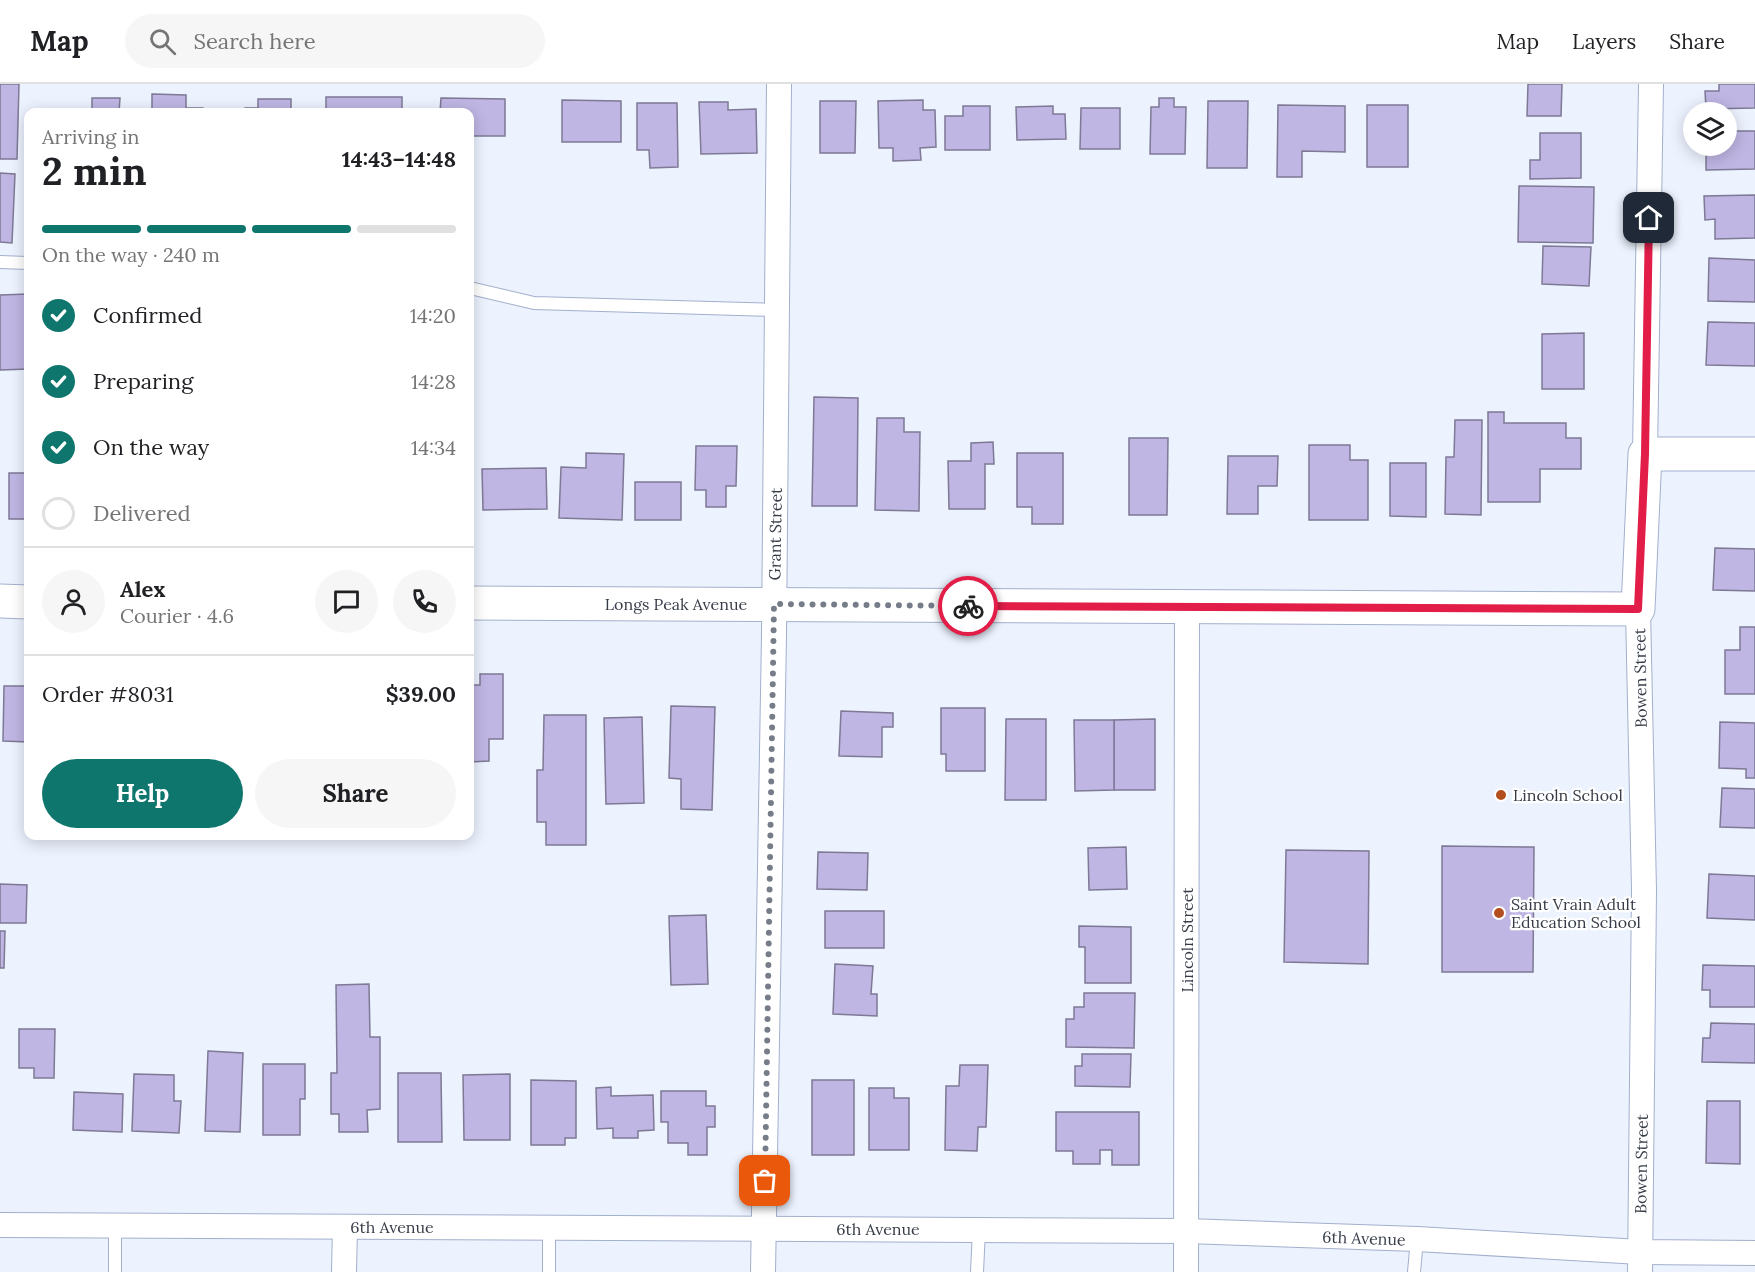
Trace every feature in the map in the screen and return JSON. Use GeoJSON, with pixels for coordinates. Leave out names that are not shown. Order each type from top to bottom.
{"type":"FeatureCollection","features":[{"type":"Feature","properties":{"kind":"street","name":"Grant Street"},"geometry":{"type":"LineString","coordinates":[[763,1272],[774,604],[779,84]]}},
{"type":"Feature","properties":{"kind":"street","name":"Bowen Street"},"geometry":{"type":"LineString","coordinates":[[1640,1262],[1644,890],[1638,609],[1645,454],[1651,84]]}},
{"type":"Feature","properties":{"kind":"street"},"geometry":{"type":"LineString","coordinates":[[1645,454],[1755,454]]}},
{"type":"Feature","properties":{"kind":"street"},"geometry":{"type":"LineString","coordinates":[[0,602],[24,602]]}},
{"type":"Feature","properties":{"kind":"street","name":"Longs Peak Avenue"},"geometry":{"type":"LineString","coordinates":[[474,603],[1638,609]]}},
{"type":"Feature","properties":{"kind":"street","name":"Lincoln Street"},"geometry":{"type":"LineString","coordinates":[[1186,1272],[1187,608]]}},
{"type":"Feature","properties":{"kind":"street","name":"6th Avenue"},"geometry":{"type":"LineString","coordinates":[[0,1226],[1187,1231],[1417,1239],[1640,1262],[1755,1253]]}},
{"type":"Feature","properties":{"kind":"street"},"geometry":{"type":"LineString","coordinates":[[344,1272],[345,1227]]}},
{"type":"Feature","properties":{"kind":"lane"},"geometry":{"type":"LineString","coordinates":[[0,262],[24,263]]}},
{"type":"Feature","properties":{"kind":"lane"},"geometry":{"type":"LineString","coordinates":[[474,289],[534,303],[777,310]]}},
{"type":"Feature","properties":{"kind":"lane"},"geometry":{"type":"LineString","coordinates":[[115,1226],[115,1272]]}},
{"type":"Feature","properties":{"kind":"lane"},"geometry":{"type":"LineString","coordinates":[[549,1228],[549,1272]]}},
{"type":"Feature","properties":{"kind":"lane"},"geometry":{"type":"LineString","coordinates":[[977,1272],[979,1230]]}},
{"type":"Feature","properties":{"kind":"lane"},"geometry":{"type":"LineString","coordinates":[[1414,1272],[1417,1239]]}},
{"type":"Feature","properties":{"kind":"building"},"geometry":{"type":"Polygon","coordinates":[[[0,84],[19,84],[17,159],[0,159],[0,84]]]}},
{"type":"Feature","properties":{"kind":"building"},"geometry":{"type":"Polygon","coordinates":[[[1528,84],[1562,84],[1561,116],[1527,116],[1528,84]]]}},
{"type":"Feature","properties":{"kind":"building"},"geometry":{"type":"Polygon","coordinates":[[[1719,84],[1755,84],[1755,108],[1737,108],[1737,102],[1706,102],[1705,91],[1719,91],[1719,84]]]}},
{"type":"Feature","properties":{"kind":"building"},"geometry":{"type":"Polygon","coordinates":[[[152,94],[186,95],[186,108],[152,108],[152,94]]]}},
{"type":"Feature","properties":{"kind":"building"},"geometry":{"type":"Polygon","coordinates":[[[326,97],[402,97],[402,108],[326,108],[326,97]]]}},
{"type":"Feature","properties":{"kind":"building"},"geometry":{"type":"Polygon","coordinates":[[[92,98],[120,98],[119,108],[92,108],[92,98]]]}},
{"type":"Feature","properties":{"kind":"building"},"geometry":{"type":"Polygon","coordinates":[[[441,98],[505,99],[505,136],[474,136],[474,108],[440,108],[441,98]]]}},
{"type":"Feature","properties":{"kind":"building"},"geometry":{"type":"Polygon","coordinates":[[[1159,98],[1174,98],[1174,107],[1186,107],[1185,154],[1150,154],[1151,107],[1159,107],[1159,98]]]}},
{"type":"Feature","properties":{"kind":"building"},"geometry":{"type":"Polygon","coordinates":[[[258,99],[291,99],[291,108],[258,108],[258,99]]]}},
{"type":"Feature","properties":{"kind":"building"},"geometry":{"type":"Polygon","coordinates":[[[562,100],[621,101],[621,142],[562,142],[562,100]]]}},
{"type":"Feature","properties":{"kind":"building"},"geometry":{"type":"Polygon","coordinates":[[[923,100],[923,110],[935,110],[936,147],[920,148],[921,160],[893,161],[893,148],[879,148],[878,101],[923,100]]]}},
{"type":"Feature","properties":{"kind":"building"},"geometry":{"type":"Polygon","coordinates":[[[820,101],[856,101],[855,153],[820,153],[820,101]]]}},
{"type":"Feature","properties":{"kind":"building"},"geometry":{"type":"Polygon","coordinates":[[[1208,101],[1248,101],[1247,168],[1207,168],[1208,101]]]}},
{"type":"Feature","properties":{"kind":"building"},"geometry":{"type":"Polygon","coordinates":[[[699,102],[728,102],[728,110],[756,109],[757,153],[701,154],[699,102]]]}},
{"type":"Feature","properties":{"kind":"building"},"geometry":{"type":"Polygon","coordinates":[[[637,103],[677,103],[678,167],[650,168],[649,150],[637,150],[637,103]]]}},
{"type":"Feature","properties":{"kind":"building"},"geometry":{"type":"Polygon","coordinates":[[[1278,105],[1345,106],[1345,152],[1302,151],[1302,177],[1277,177],[1278,105]]]}},
{"type":"Feature","properties":{"kind":"building"},"geometry":{"type":"Polygon","coordinates":[[[1367,105],[1408,105],[1408,167],[1367,167],[1367,105]]]}},
{"type":"Feature","properties":{"kind":"building"},"geometry":{"type":"Polygon","coordinates":[[[963,106],[990,106],[990,150],[945,150],[945,116],[963,116],[963,106]]]}},
{"type":"Feature","properties":{"kind":"building"},"geometry":{"type":"Polygon","coordinates":[[[1053,106],[1053,114],[1065,114],[1066,139],[1017,140],[1016,107],[1053,106]]]}},
{"type":"Feature","properties":{"kind":"building"},"geometry":{"type":"Polygon","coordinates":[[[1081,108],[1120,108],[1120,149],[1080,149],[1081,108]]]}},
{"type":"Feature","properties":{"kind":"building"},"geometry":{"type":"Polygon","coordinates":[[[1737,131],[1755,131],[1755,169],[1706,170],[1706,156],[1737,156],[1737,131]]]}},
{"type":"Feature","properties":{"kind":"building"},"geometry":{"type":"Polygon","coordinates":[[[1540,133],[1581,133],[1581,178],[1530,179],[1530,160],[1540,160],[1540,133]]]}},
{"type":"Feature","properties":{"kind":"building"},"geometry":{"type":"Polygon","coordinates":[[[0,173],[15,174],[12,243],[0,242],[0,173]]]}},
{"type":"Feature","properties":{"kind":"building"},"geometry":{"type":"Polygon","coordinates":[[[1519,186],[1594,187],[1593,243],[1518,242],[1519,186]]]}},
{"type":"Feature","properties":{"kind":"building"},"geometry":{"type":"Polygon","coordinates":[[[1755,195],[1755,238],[1715,239],[1715,219],[1705,220],[1704,196],[1755,195]]]}},
{"type":"Feature","properties":{"kind":"building"},"geometry":{"type":"Polygon","coordinates":[[[1543,246],[1591,247],[1589,286],[1542,284],[1543,246]]]}},
{"type":"Feature","properties":{"kind":"building"},"geometry":{"type":"Polygon","coordinates":[[[1709,258],[1755,260],[1755,302],[1708,301],[1709,258]]]}},
{"type":"Feature","properties":{"kind":"building"},"geometry":{"type":"Polygon","coordinates":[[[24,294],[24,369],[0,370],[0,295],[24,294]]]}},
{"type":"Feature","properties":{"kind":"building"},"geometry":{"type":"Polygon","coordinates":[[[1708,322],[1755,323],[1755,366],[1706,365],[1708,322]]]}},
{"type":"Feature","properties":{"kind":"building"},"geometry":{"type":"Polygon","coordinates":[[[1584,333],[1584,389],[1542,389],[1542,334],[1584,333]]]}},
{"type":"Feature","properties":{"kind":"building"},"geometry":{"type":"Polygon","coordinates":[[[814,397],[858,398],[857,506],[812,506],[814,397]]]}},
{"type":"Feature","properties":{"kind":"building"},"geometry":{"type":"Polygon","coordinates":[[[1488,412],[1504,412],[1504,423],[1566,423],[1566,438],[1581,438],[1581,469],[1540,469],[1540,502],[1488,502],[1488,412]]]}},
{"type":"Feature","properties":{"kind":"building"},"geometry":{"type":"Polygon","coordinates":[[[877,418],[904,418],[904,432],[920,432],[919,511],[875,510],[877,418]]]}},
{"type":"Feature","properties":{"kind":"building"},"geometry":{"type":"Polygon","coordinates":[[[1455,420],[1482,420],[1481,515],[1445,514],[1446,457],[1454,457],[1455,420]]]}},
{"type":"Feature","properties":{"kind":"building"},"geometry":{"type":"Polygon","coordinates":[[[1129,438],[1168,438],[1167,515],[1129,515],[1129,438]]]}},
{"type":"Feature","properties":{"kind":"building"},"geometry":{"type":"Polygon","coordinates":[[[993,442],[994,464],[985,464],[985,509],[949,509],[948,461],[971,461],[971,443],[993,442]]]}},
{"type":"Feature","properties":{"kind":"building"},"geometry":{"type":"Polygon","coordinates":[[[1309,445],[1350,445],[1350,460],[1368,460],[1368,520],[1309,520],[1309,445]]]}},
{"type":"Feature","properties":{"kind":"building"},"geometry":{"type":"Polygon","coordinates":[[[696,446],[737,446],[736,486],[726,486],[726,507],[706,507],[706,490],[695,490],[696,446]]]}},
{"type":"Feature","properties":{"kind":"building"},"geometry":{"type":"Polygon","coordinates":[[[586,453],[624,454],[622,520],[559,518],[561,467],[586,468],[586,453]]]}},
{"type":"Feature","properties":{"kind":"building"},"geometry":{"type":"Polygon","coordinates":[[[1017,453],[1063,453],[1063,524],[1032,524],[1032,507],[1017,507],[1017,453]]]}},
{"type":"Feature","properties":{"kind":"building"},"geometry":{"type":"Polygon","coordinates":[[[1228,456],[1278,456],[1277,486],[1258,486],[1258,514],[1227,514],[1228,456]]]}},
{"type":"Feature","properties":{"kind":"building"},"geometry":{"type":"Polygon","coordinates":[[[1390,463],[1426,463],[1426,517],[1390,516],[1390,463]]]}},
{"type":"Feature","properties":{"kind":"building"},"geometry":{"type":"Polygon","coordinates":[[[546,468],[547,509],[483,510],[482,469],[546,468]]]}},
{"type":"Feature","properties":{"kind":"building"},"geometry":{"type":"Polygon","coordinates":[[[9,473],[24,473],[24,519],[9,519],[9,473]]]}},
{"type":"Feature","properties":{"kind":"building"},"geometry":{"type":"Polygon","coordinates":[[[635,482],[681,482],[681,520],[635,520],[635,482]]]}},
{"type":"Feature","properties":{"kind":"building"},"geometry":{"type":"Polygon","coordinates":[[[1715,548],[1755,549],[1755,591],[1713,590],[1715,548]]]}},
{"type":"Feature","properties":{"kind":"building"},"geometry":{"type":"Polygon","coordinates":[[[1740,627],[1755,627],[1755,694],[1725,694],[1725,650],[1740,650],[1740,627]]]}},
{"type":"Feature","properties":{"kind":"building"},"geometry":{"type":"Polygon","coordinates":[[[480,674],[503,674],[503,739],[489,739],[489,761],[474,762],[474,685],[480,685],[480,674]]]}},
{"type":"Feature","properties":{"kind":"building"},"geometry":{"type":"Polygon","coordinates":[[[4,686],[24,686],[24,742],[3,741],[4,686]]]}},
{"type":"Feature","properties":{"kind":"building"},"geometry":{"type":"Polygon","coordinates":[[[671,706],[715,707],[712,810],[681,809],[681,779],[669,778],[671,706]]]}},
{"type":"Feature","properties":{"kind":"building"},"geometry":{"type":"Polygon","coordinates":[[[941,708],[985,708],[985,771],[946,771],[946,754],[941,754],[941,708]]]}},
{"type":"Feature","properties":{"kind":"building"},"geometry":{"type":"Polygon","coordinates":[[[841,711],[893,713],[893,727],[882,727],[882,757],[839,756],[841,711]]]}},
{"type":"Feature","properties":{"kind":"building"},"geometry":{"type":"Polygon","coordinates":[[[544,715],[586,715],[586,845],[546,845],[546,822],[537,822],[537,770],[543,770],[544,715]]]}},
{"type":"Feature","properties":{"kind":"building"},"geometry":{"type":"Polygon","coordinates":[[[642,717],[644,803],[606,804],[604,718],[642,717]]]}},
{"type":"Feature","properties":{"kind":"building"},"geometry":{"type":"Polygon","coordinates":[[[1006,719],[1046,719],[1046,800],[1005,800],[1006,719]]]}},
{"type":"Feature","properties":{"kind":"building"},"geometry":{"type":"Polygon","coordinates":[[[1155,719],[1155,790],[1114,790],[1114,720],[1155,719]]]}},
{"type":"Feature","properties":{"kind":"building"},"geometry":{"type":"Polygon","coordinates":[[[1074,720],[1114,720],[1114,790],[1075,791],[1074,720]]]}},
{"type":"Feature","properties":{"kind":"building"},"geometry":{"type":"Polygon","coordinates":[[[1720,722],[1755,723],[1755,778],[1746,778],[1746,769],[1719,768],[1720,722]]]}},
{"type":"Feature","properties":{"kind":"building"},"geometry":{"type":"Polygon","coordinates":[[[1722,788],[1755,789],[1755,828],[1720,827],[1722,788]]]}},
{"type":"Feature","properties":{"kind":"building"},"geometry":{"type":"Polygon","coordinates":[[[1442,846],[1534,847],[1533,972],[1442,972],[1442,846]]]}},
{"type":"Feature","properties":{"kind":"building"},"geometry":{"type":"Polygon","coordinates":[[[1126,847],[1127,889],[1089,890],[1088,848],[1126,847]]]}},
{"type":"Feature","properties":{"kind":"building"},"geometry":{"type":"Polygon","coordinates":[[[1286,850],[1369,851],[1368,964],[1284,962],[1286,850]]]}},
{"type":"Feature","properties":{"kind":"building"},"geometry":{"type":"Polygon","coordinates":[[[818,852],[868,853],[867,890],[817,889],[818,852]]]}},
{"type":"Feature","properties":{"kind":"building"},"geometry":{"type":"Polygon","coordinates":[[[1709,874],[1755,876],[1755,920],[1707,918],[1709,874]]]}},
{"type":"Feature","properties":{"kind":"building"},"geometry":{"type":"Polygon","coordinates":[[[0,884],[27,885],[26,923],[0,923],[0,884]]]}},
{"type":"Feature","properties":{"kind":"building"},"geometry":{"type":"Polygon","coordinates":[[[825,911],[884,911],[884,948],[825,948],[825,911]]]}},
{"type":"Feature","properties":{"kind":"building"},"geometry":{"type":"Polygon","coordinates":[[[706,915],[708,984],[671,985],[669,916],[706,915]]]}},
{"type":"Feature","properties":{"kind":"building"},"geometry":{"type":"Polygon","coordinates":[[[1079,926],[1131,927],[1131,983],[1085,983],[1085,947],[1079,947],[1079,926]]]}},
{"type":"Feature","properties":{"kind":"building"},"geometry":{"type":"Polygon","coordinates":[[[0,931],[5,931],[4,968],[0,968],[0,931]]]}},
{"type":"Feature","properties":{"kind":"building"},"geometry":{"type":"Polygon","coordinates":[[[835,964],[873,966],[871,994],[877,994],[877,1016],[833,1014],[835,964]]]}},
{"type":"Feature","properties":{"kind":"building"},"geometry":{"type":"Polygon","coordinates":[[[1703,965],[1755,966],[1755,1007],[1710,1007],[1710,990],[1702,990],[1703,965]]]}},
{"type":"Feature","properties":{"kind":"building"},"geometry":{"type":"Polygon","coordinates":[[[369,984],[370,1037],[380,1037],[380,1109],[367,1110],[368,1132],[339,1132],[339,1114],[331,1114],[331,1073],[337,1073],[336,985],[369,984]]]}},
{"type":"Feature","properties":{"kind":"building"},"geometry":{"type":"Polygon","coordinates":[[[1084,993],[1135,993],[1134,1048],[1066,1047],[1066,1019],[1074,1019],[1074,1007],[1084,1007],[1084,993]]]}},
{"type":"Feature","properties":{"kind":"building"},"geometry":{"type":"Polygon","coordinates":[[[1711,1023],[1755,1024],[1755,1063],[1702,1062],[1703,1038],[1710,1038],[1711,1023]]]}},
{"type":"Feature","properties":{"kind":"building"},"geometry":{"type":"Polygon","coordinates":[[[19,1029],[55,1029],[54,1078],[34,1078],[34,1068],[19,1068],[19,1029]]]}},
{"type":"Feature","properties":{"kind":"building"},"geometry":{"type":"Polygon","coordinates":[[[208,1051],[243,1053],[240,1132],[205,1131],[208,1051]]]}},
{"type":"Feature","properties":{"kind":"building"},"geometry":{"type":"Polygon","coordinates":[[[1082,1054],[1131,1054],[1130,1087],[1075,1086],[1075,1066],[1082,1066],[1082,1054]]]}},
{"type":"Feature","properties":{"kind":"building"},"geometry":{"type":"Polygon","coordinates":[[[263,1064],[305,1064],[305,1099],[300,1099],[300,1135],[263,1135],[263,1064]]]}},
{"type":"Feature","properties":{"kind":"building"},"geometry":{"type":"Polygon","coordinates":[[[960,1065],[988,1065],[986,1127],[978,1127],[977,1151],[945,1150],[946,1086],[959,1086],[960,1065]]]}},
{"type":"Feature","properties":{"kind":"building"},"geometry":{"type":"Polygon","coordinates":[[[398,1073],[441,1073],[442,1142],[398,1142],[398,1073]]]}},
{"type":"Feature","properties":{"kind":"building"},"geometry":{"type":"Polygon","coordinates":[[[134,1074],[174,1075],[174,1101],[181,1101],[179,1133],[132,1131],[134,1074]]]}},
{"type":"Feature","properties":{"kind":"building"},"geometry":{"type":"Polygon","coordinates":[[[510,1074],[510,1140],[464,1140],[463,1075],[510,1074]]]}},
{"type":"Feature","properties":{"kind":"building"},"geometry":{"type":"Polygon","coordinates":[[[531,1080],[576,1081],[576,1138],[565,1138],[565,1145],[531,1145],[531,1080]]]}},
{"type":"Feature","properties":{"kind":"building"},"geometry":{"type":"Polygon","coordinates":[[[812,1080],[854,1080],[854,1155],[812,1155],[812,1080]]]}},
{"type":"Feature","properties":{"kind":"building"},"geometry":{"type":"Polygon","coordinates":[[[611,1087],[611,1096],[653,1095],[654,1130],[638,1131],[638,1138],[613,1138],[613,1128],[597,1129],[596,1088],[611,1087]]]}},
{"type":"Feature","properties":{"kind":"building"},"geometry":{"type":"Polygon","coordinates":[[[869,1088],[894,1088],[894,1098],[909,1098],[909,1150],[869,1150],[869,1088]]]}},
{"type":"Feature","properties":{"kind":"building"},"geometry":{"type":"Polygon","coordinates":[[[661,1091],[706,1091],[706,1106],[715,1106],[715,1127],[707,1127],[707,1155],[688,1155],[688,1143],[668,1143],[668,1122],[661,1122],[661,1091]]]}},
{"type":"Feature","properties":{"kind":"building"},"geometry":{"type":"Polygon","coordinates":[[[74,1092],[123,1094],[122,1132],[73,1130],[74,1092]]]}},
{"type":"Feature","properties":{"kind":"building"},"geometry":{"type":"Polygon","coordinates":[[[1707,1101],[1740,1101],[1740,1164],[1706,1163],[1707,1101]]]}},
{"type":"Feature","properties":{"kind":"building"},"geometry":{"type":"Polygon","coordinates":[[[1056,1112],[1139,1112],[1139,1165],[1112,1165],[1112,1150],[1100,1150],[1100,1164],[1073,1164],[1073,1151],[1056,1151],[1056,1112]]]}},
{"type":"Feature","properties":{"kind":"way so far"},"geometry":{"type":"LineString","coordinates":[[765,1181],[774,604],[968,606]]}},
{"type":"Feature","properties":{"kind":"place","name":"Lincoln School"},"geometry":{"type":"Point","coordinates":[1501,795]}},
{"type":"Feature","properties":{"kind":"place","name":"Saint Vrain Adult Education School"},"geometry":{"type":"Point","coordinates":[1499,913]}},
{"type":"Feature","properties":{"kind":"route"},"geometry":{"type":"LineString","coordinates":[[968,606],[1638,609],[1645,454],[1649,218]]}}]}
